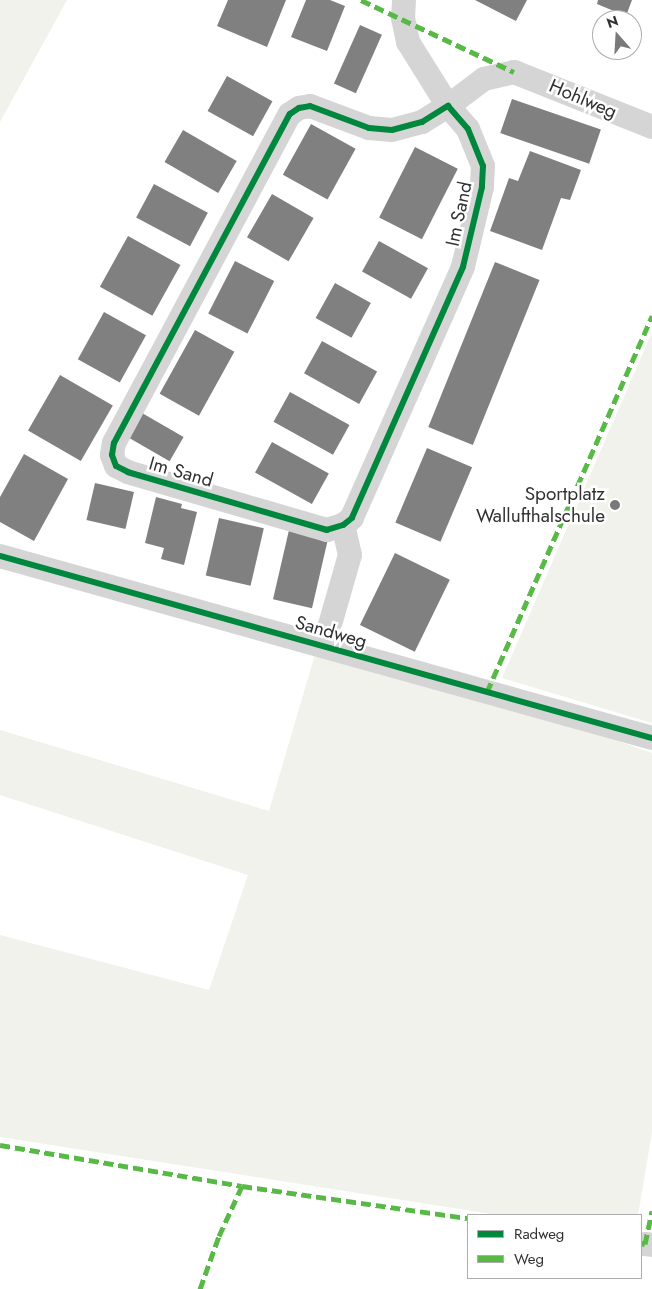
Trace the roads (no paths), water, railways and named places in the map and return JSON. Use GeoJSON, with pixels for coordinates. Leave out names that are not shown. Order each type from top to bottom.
{"type":"FeatureCollection","features":[{"type":"Feature","properties":{"kind":"street"},"geometry":{"type":"LineString","coordinates":[[404,0],[403,18],[408,42],[448,106]]}},
{"type":"Feature","properties":{"kind":"street","name":"Hohlweg"},"geometry":{"type":"LineString","coordinates":[[448,106],[484,79],[514,72],[652,127]]}},
{"type":"Feature","properties":{"kind":"street","name":"Im Sand"},"geometry":{"type":"LineString","coordinates":[[310,106],[369,128],[392,130],[422,122],[448,106],[468,130],[483,166],[482,187],[465,258],[352,518],[343,525],[327,530],[128,472],[116,466],[112,455],[114,444],[290,114],[299,108],[310,106]]}},
{"type":"Feature","properties":{"kind":"street"},"geometry":{"type":"LineString","coordinates":[[327,635],[350,554],[343,525]]}},
{"type":"Feature","properties":{"kind":"street","name":"Sandweg"},"geometry":{"type":"LineString","coordinates":[[0,556],[652,738]]}},
{"type":"Feature","properties":{"kind":"place","name":"Sportplatz Wallufthalschule"},"geometry":{"type":"Point","coordinates":[615,505]}}]}
